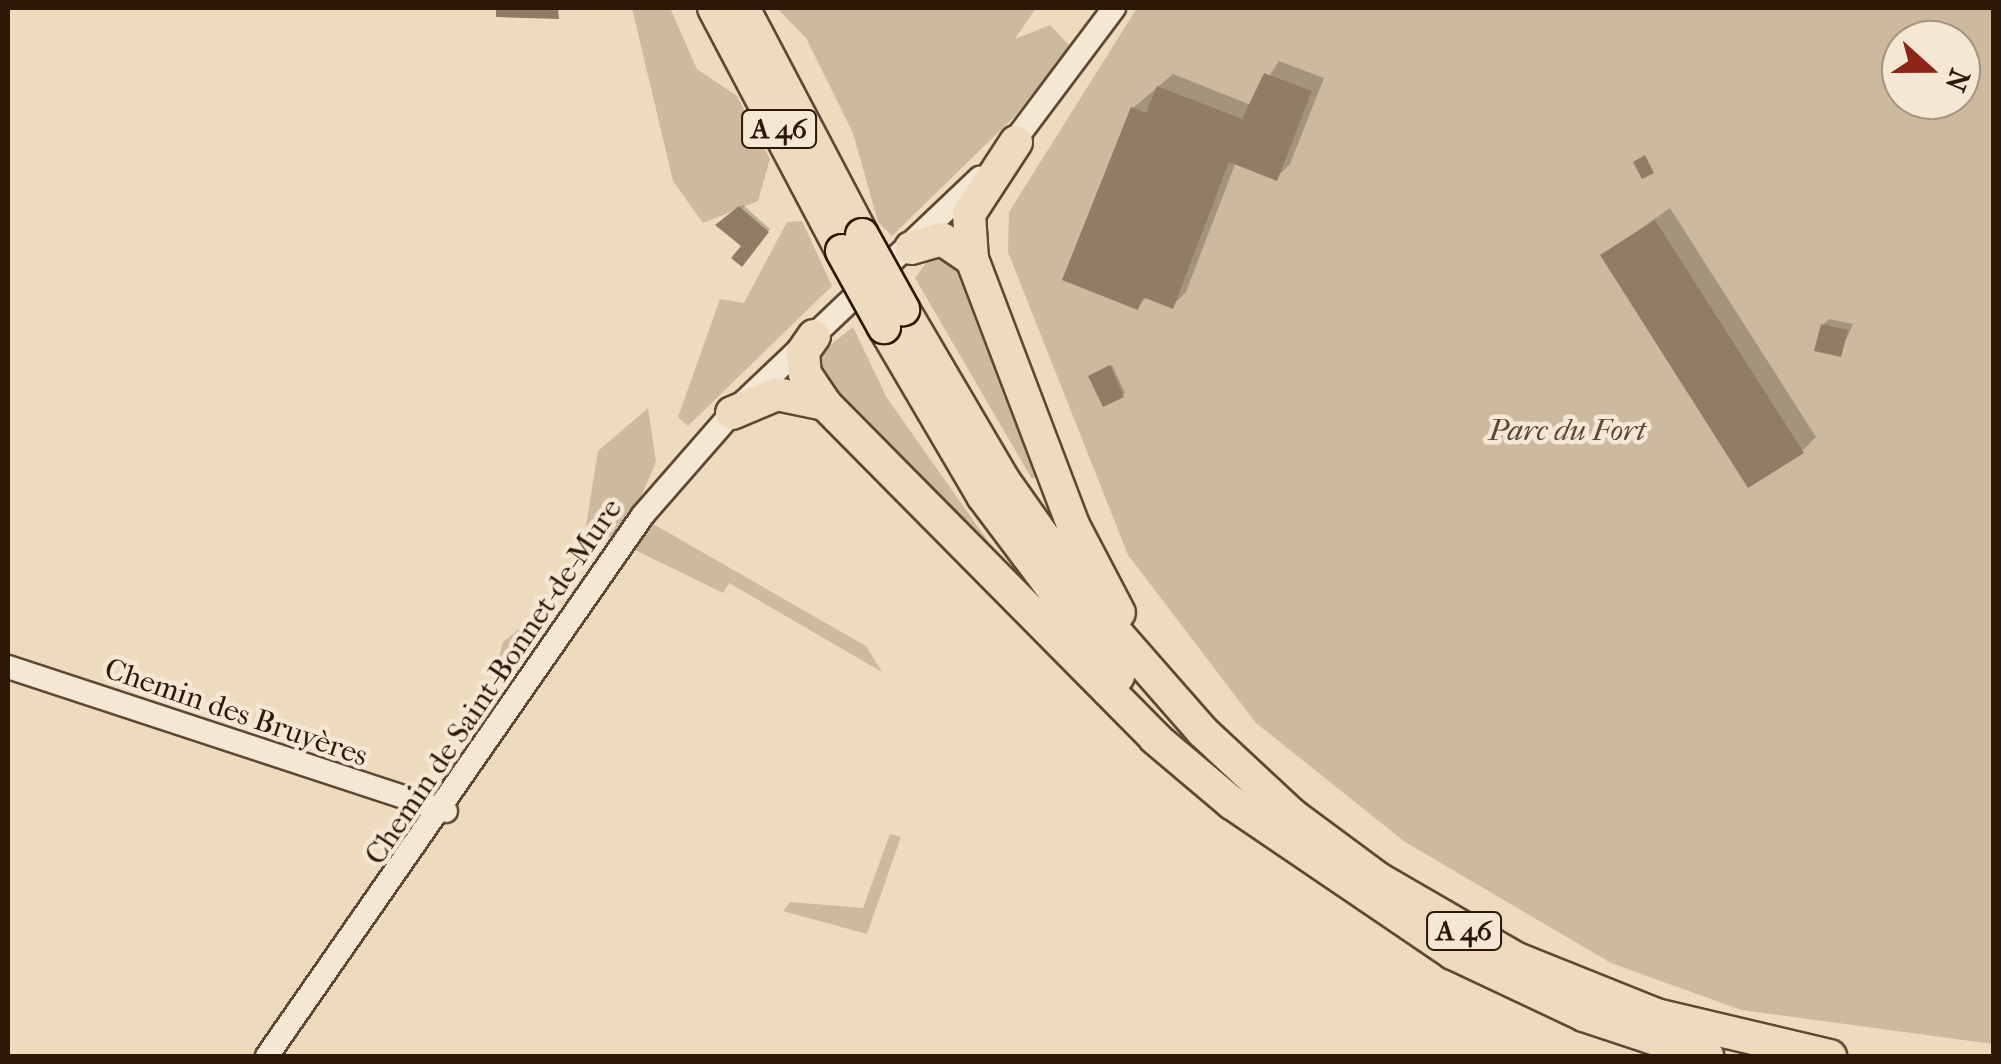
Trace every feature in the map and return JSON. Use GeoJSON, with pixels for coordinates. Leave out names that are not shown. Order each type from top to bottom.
{"type":"FeatureCollection","features":[{"type":"Feature","properties":{"kind":"highway","name":"A 46"},"geometry":{"type":"LineString","coordinates":[[714,8],[894,318],[983,496],[1074,622],[1190,755],[1300,853],[1501,978],[1707,1056]]}},
{"type":"Feature","properties":{"kind":"highway","name":"A 46"},"geometry":{"type":"LineString","coordinates":[[743,8],[852,243]]}},
{"type":"Feature","properties":{"kind":"highway"},"geometry":{"type":"LineString","coordinates":[[1016,142],[969,214],[972,259],[1073,525],[1162,688]]}},
{"type":"Feature","properties":{"kind":"highway"},"geometry":{"type":"LineString","coordinates":[[910,248],[942,240],[972,259]]}},
{"type":"Feature","properties":{"kind":"highway","name":"A 46"},"geometry":{"type":"LineString","coordinates":[[894,318],[1031,522],[1162,688],[1292,815],[1471,935],[1656,1015],[1830,1056]]}},
{"type":"Feature","properties":{"kind":"highway"},"geometry":{"type":"LineString","coordinates":[[814,336],[803,352],[805,374],[825,404],[1154,738],[1300,853]]}},
{"type":"Feature","properties":{"kind":"highway"},"geometry":{"type":"LineString","coordinates":[[732,413],[777,394],[825,404]]}},
{"type":"Feature","properties":{"kind":"street","name":"Chemin de Saint-Bonnet-de-Mure"},"geometry":{"type":"LineString","coordinates":[[268,1056],[446,811],[594,580],[732,413],[910,248],[1016,142],[1114,8]]}},
{"type":"Feature","properties":{"kind":"street","name":"Chemin des Bruyères"},"geometry":{"type":"LineString","coordinates":[[8,667],[446,811]]}},
{"type":"Feature","properties":{"kind":"green space"},"geometry":{"type":"Polygon","coordinates":[[[632,8],[670,8],[697,69],[737,96],[770,159],[758,201],[703,223],[673,181],[632,8]]]}},
{"type":"Feature","properties":{"kind":"green space"},"geometry":{"type":"Polygon","coordinates":[[[777,8],[1036,8],[1015,39],[1050,25],[1070,46],[1014,117],[892,236],[878,222],[853,133],[806,38],[777,8]]]}},
{"type":"Feature","properties":{"kind":"green space","name":"Parc du Fort"},"geometry":{"type":"Polygon","coordinates":[[[1137,8],[1993,8],[1993,1044],[1741,1010],[1611,963],[1405,842],[1256,723],[1128,555],[1008,252],[1009,212],[1137,8]]]}},
{"type":"Feature","properties":{"kind":"green space"},"geometry":{"type":"Polygon","coordinates":[[[802,221],[832,286],[688,426],[678,417],[720,299],[744,303],[787,222],[802,221]]]}},
{"type":"Feature","properties":{"kind":"green space"},"geometry":{"type":"Polygon","coordinates":[[[949,253],[968,274],[1041,474],[1032,479],[915,278],[932,255],[949,253]]]}},
{"type":"Feature","properties":{"kind":"green space"},"geometry":{"type":"Polygon","coordinates":[[[853,327],[887,398],[990,544],[984,551],[824,387],[819,354],[853,327]]]}},
{"type":"Feature","properties":{"kind":"green space"},"geometry":{"type":"Polygon","coordinates":[[[648,408],[656,462],[634,513],[866,646],[882,672],[729,583],[723,593],[586,526],[598,451],[648,408]]]}},
{"type":"Feature","properties":{"kind":"green space"},"geometry":{"type":"Polygon","coordinates":[[[543,609],[549,609],[488,700],[503,642],[543,609]]]}},
{"type":"Feature","properties":{"kind":"green space"},"geometry":{"type":"Polygon","coordinates":[[[890,834],[901,837],[867,934],[783,911],[790,902],[863,908],[890,834]]]}},
{"type":"Feature","properties":{"kind":"building"},"geometry":{"type":"Polygon","coordinates":[[[496,8],[558,8],[559,19],[496,17],[496,8]]]}},
{"type":"Feature","properties":{"kind":"building"},"geometry":{"type":"Polygon","coordinates":[[[1264,73],[1312,91],[1277,181],[1229,162],[1173,309],[1143,297],[1138,310],[1062,280],[1131,107],[1146,113],[1157,86],[1242,119],[1264,73]]]}},
{"type":"Feature","properties":{"kind":"building"},"geometry":{"type":"Polygon","coordinates":[[[1645,155],[1654,173],[1642,179],[1633,162],[1645,155]]]}},
{"type":"Feature","properties":{"kind":"building"},"geometry":{"type":"Polygon","coordinates":[[[739,206],[769,232],[742,267],[731,258],[741,246],[715,225],[739,206]]]}},
{"type":"Feature","properties":{"kind":"building"},"geometry":{"type":"Polygon","coordinates":[[[1655,220],[1804,453],[1748,488],[1600,255],[1655,220]]]}},
{"type":"Feature","properties":{"kind":"building"},"geometry":{"type":"Polygon","coordinates":[[[1821,324],[1848,330],[1841,357],[1814,351],[1821,324]]]}},
{"type":"Feature","properties":{"kind":"building"},"geometry":{"type":"Polygon","coordinates":[[[1110,365],[1124,397],[1103,407],[1088,376],[1110,365]]]}}]}
